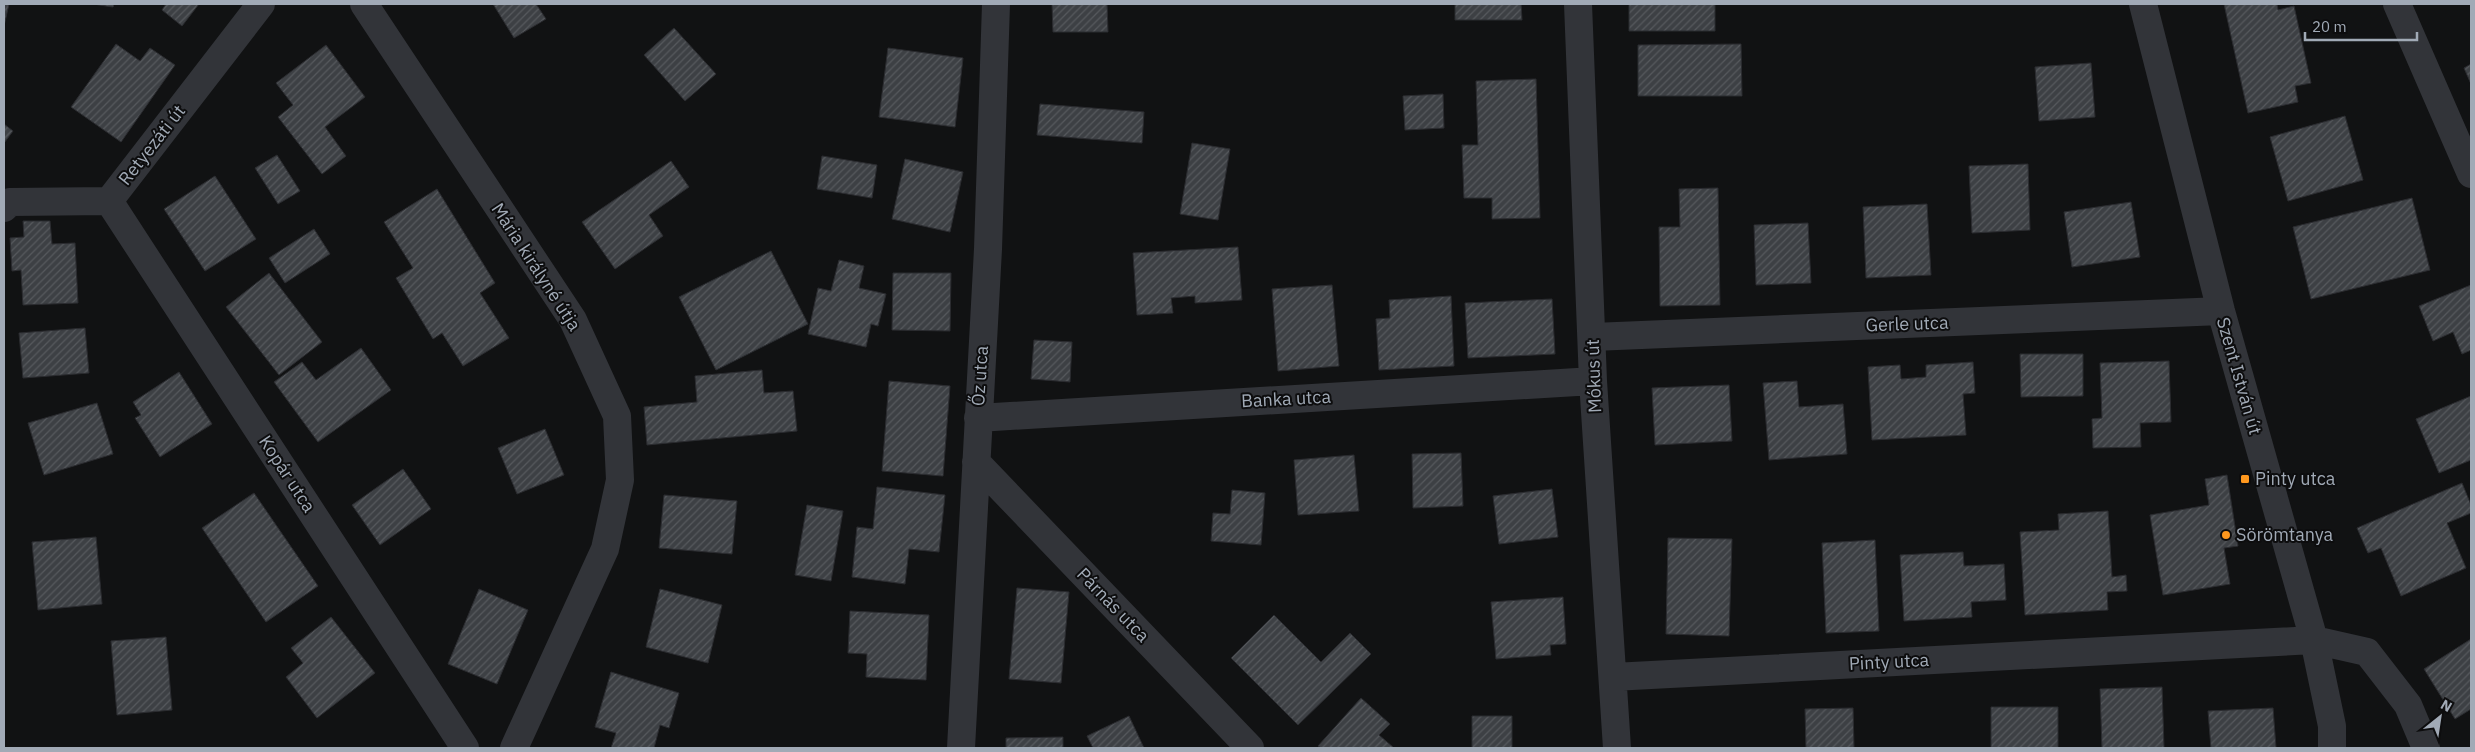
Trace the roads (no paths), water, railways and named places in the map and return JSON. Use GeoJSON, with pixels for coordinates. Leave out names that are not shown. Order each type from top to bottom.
{"type":"FeatureCollection","features":[{"type":"Feature","properties":{"kind":"street","name":"Retyezáti út"},"geometry":{"type":"LineString","coordinates":[[4,208],[10,202],[109,201],[261,4]]}},
{"type":"Feature","properties":{"kind":"street","name":"Mária királyné útja"},"geometry":{"type":"LineString","coordinates":[[364,4],[573,320],[617,416],[620,480],[605,549],[514,748]]}},
{"type":"Feature","properties":{"kind":"street","name":"Őz utca"},"geometry":{"type":"LineString","coordinates":[[961,748],[988,249],[996,4]]}},
{"type":"Feature","properties":{"kind":"street","name":"Mókus út"},"geometry":{"type":"LineString","coordinates":[[1578,4],[1594,381],[1617,748]]}},
{"type":"Feature","properties":{"kind":"street","name":"Szent István út"},"geometry":{"type":"LineString","coordinates":[[2143,4],[2221,311],[2314,640],[2332,726],[2332,748]]}},
{"type":"Feature","properties":{"kind":"street"},"geometry":{"type":"LineString","coordinates":[[2397,4],[2471,174]]}},
{"type":"Feature","properties":{"kind":"street","name":"Kopár utca"},"geometry":{"type":"LineString","coordinates":[[109,201],[465,748]]}},
{"type":"Feature","properties":{"kind":"street","name":"Gerle utca"},"geometry":{"type":"LineString","coordinates":[[1593,337],[2221,311]]}},
{"type":"Feature","properties":{"kind":"street","name":"Banka utca"},"geometry":{"type":"LineString","coordinates":[[978,418],[1594,381]]}},
{"type":"Feature","properties":{"kind":"street","name":"Párnás utca"},"geometry":{"type":"LineString","coordinates":[[976,462],[1250,748]]}},
{"type":"Feature","properties":{"kind":"street","name":"Pinty utca"},"geometry":{"type":"LineString","coordinates":[[1613,677],[2314,640],[2367,652],[2408,705],[2426,748]]}},
{"type":"Feature","properties":{"kind":"place","name":"Pinty utca"},"geometry":{"type":"Point","coordinates":[2245,479]}},
{"type":"Feature","properties":{"kind":"place","name":"Sörömtanya"},"geometry":{"type":"Point","coordinates":[2226,535]}}]}
